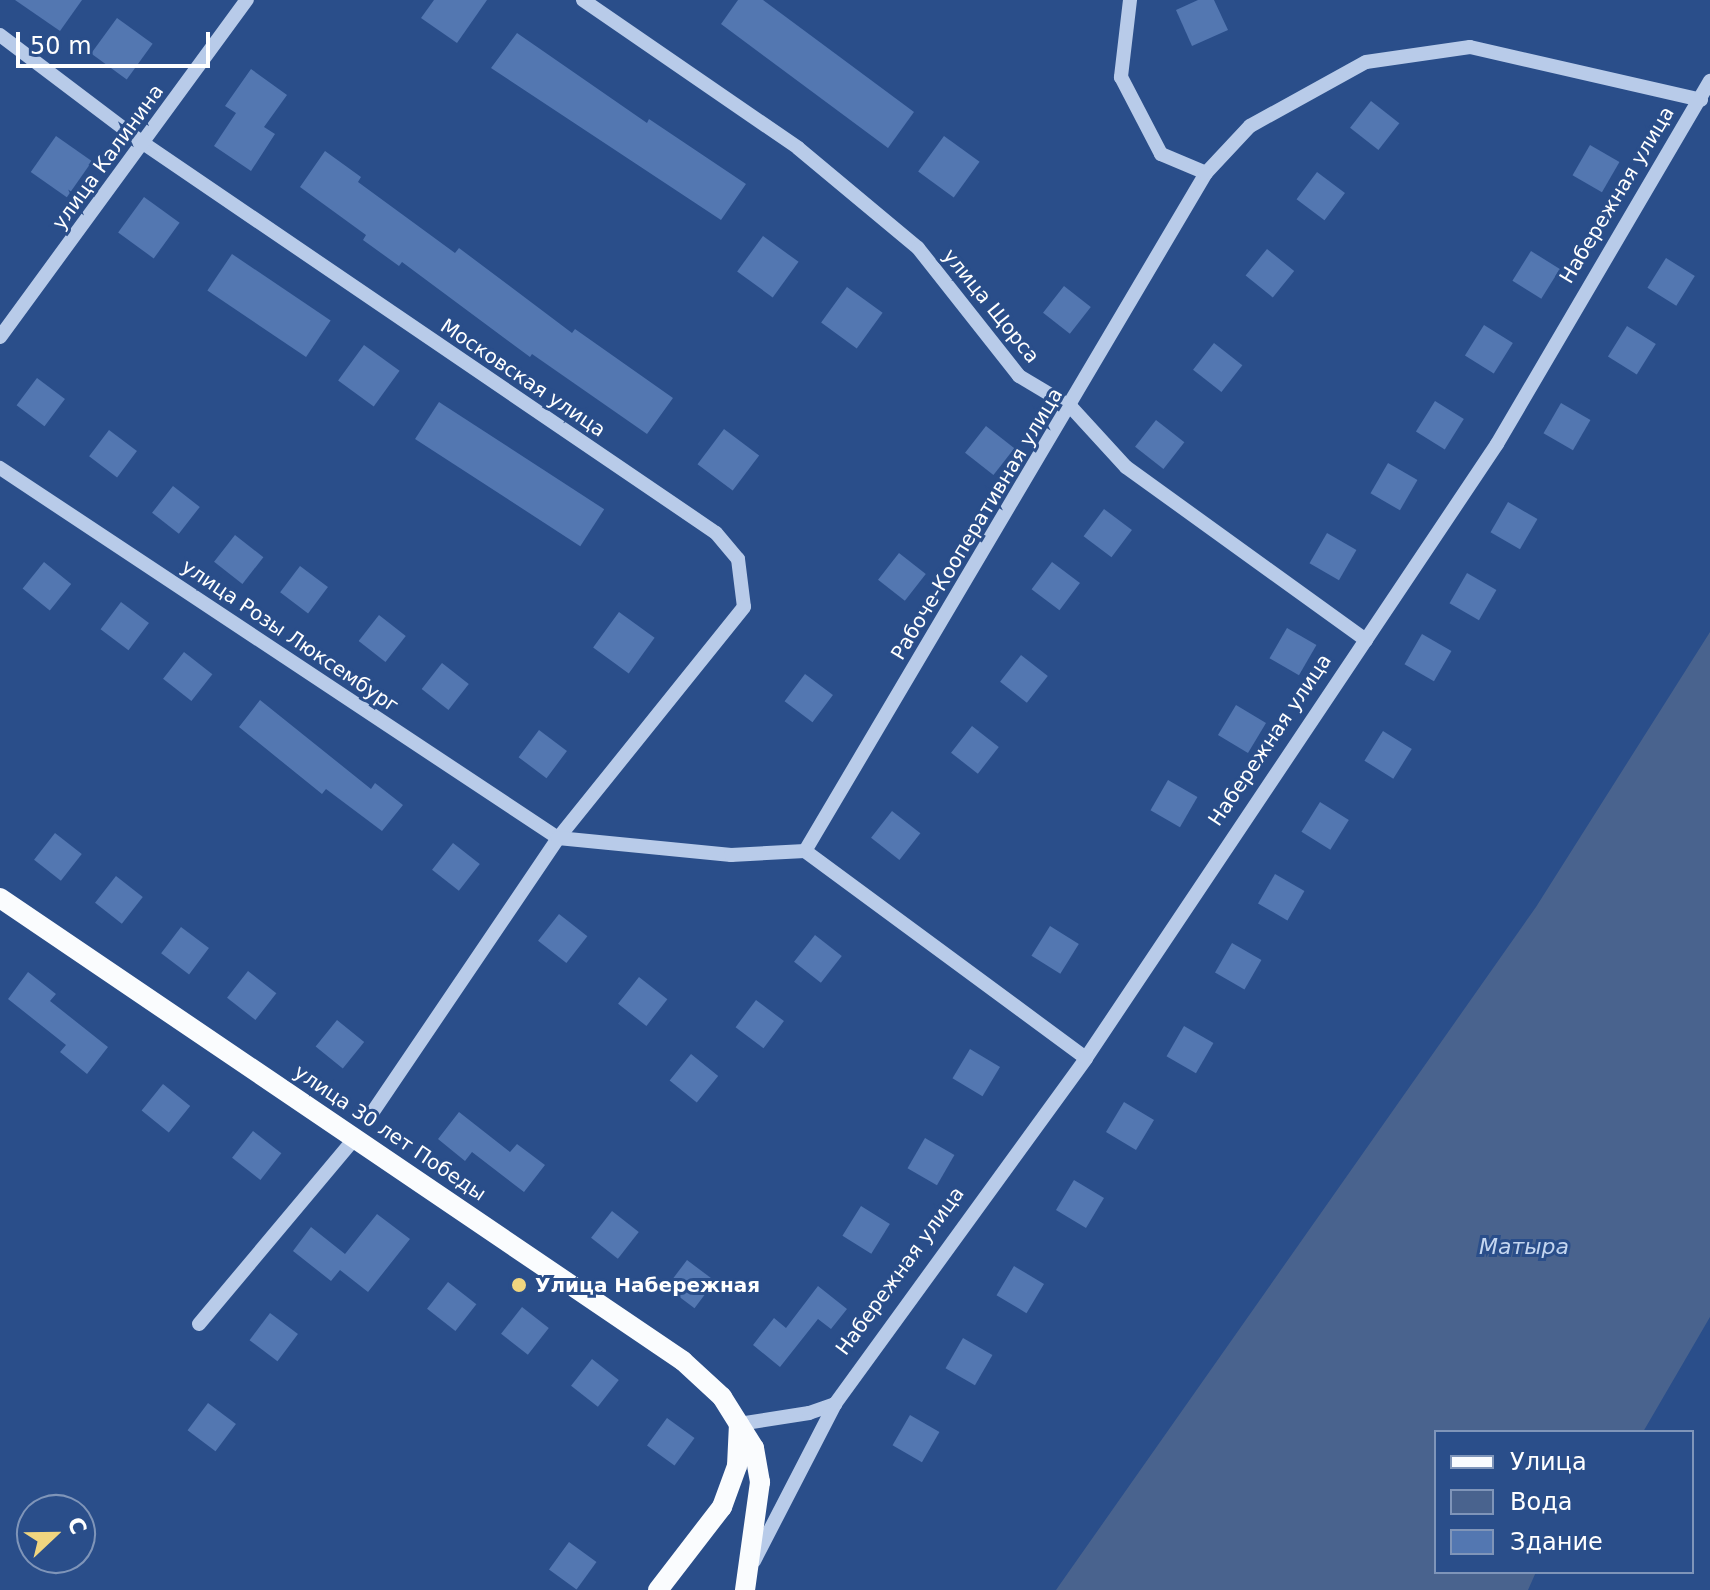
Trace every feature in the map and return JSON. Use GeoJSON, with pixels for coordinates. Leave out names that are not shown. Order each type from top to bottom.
{"type":"FeatureCollection","features":[{"type":"Feature","properties":{"kind":"main road","name":"улица 30 лет Победы"},"geometry":{"type":"LineString","coordinates":[[0,898],[683,1361],[722,1397],[739,1424]]}},
{"type":"Feature","properties":{"kind":"main road","name":"Набережная улица"},"geometry":{"type":"LineString","coordinates":[[739,1424],[754,1448],[760,1482],[746,1582]]}},
{"type":"Feature","properties":{"kind":"main road"},"geometry":{"type":"LineString","coordinates":[[658,1590],[722,1507],[737,1466],[739,1424]]}},
{"type":"Feature","properties":{"kind":"street","name":"улица Калинина"},"geometry":{"type":"LineString","coordinates":[[0,337],[247,0]]}},
{"type":"Feature","properties":{"kind":"street","name":"улица Щорса"},"geometry":{"type":"LineString","coordinates":[[583,0],[798,148],[918,248],[1019,376],[1071,407],[1126,467],[1366,640]]}},
{"type":"Feature","properties":{"kind":"street"},"geometry":{"type":"LineString","coordinates":[[1130,0],[1121,77],[1161,154],[1206,173]]}},
{"type":"Feature","properties":{"kind":"street","name":"Московская улица"},"geometry":{"type":"LineString","coordinates":[[0,35],[143,143],[716,533],[738,559],[744,607],[558,838]]}},
{"type":"Feature","properties":{"kind":"street","name":"Рабоче-Кооперативная улица"},"geometry":{"type":"LineString","coordinates":[[805,851],[1071,407],[1206,173],[1250,126],[1366,62],[1470,47],[1701,100]]}},
{"type":"Feature","properties":{"kind":"street","name":"Набережная улица"},"geometry":{"type":"LineString","coordinates":[[746,1582],[835,1404],[1086,1058],[1497,444],[1710,81]]}},
{"type":"Feature","properties":{"kind":"street","name":"улица Розы Люксембург"},"geometry":{"type":"LineString","coordinates":[[0,468],[558,838]]}},
{"type":"Feature","properties":{"kind":"street"},"geometry":{"type":"LineString","coordinates":[[368,1119],[558,838],[731,855],[805,851],[1086,1058]]}},
{"type":"Feature","properties":{"kind":"street"},"geometry":{"type":"LineString","coordinates":[[199,1324],[355,1138]]}},
{"type":"Feature","properties":{"kind":"street"},"geometry":{"type":"LineString","coordinates":[[739,1424],[809,1413],[835,1404]]}},
{"type":"Feature","properties":{"kind":"water","name":"Матыра"},"geometry":{"type":"Polygon","coordinates":[[[1710,632],[1710,1317],[1644,1430],[1434,1430],[1434,1574],[1535,1574],[1528,1590],[1056,1590],[1536,907],[1710,632]]]}},
{"type":"Feature","properties":{"kind":"building"},"geometry":{"type":"Polygon","coordinates":[[[15,0],[82,0],[60,31],[15,0]]]}},
{"type":"Feature","properties":{"kind":"building"},"geometry":{"type":"Polygon","coordinates":[[[434,0],[487,0],[457,43],[421,18],[434,0]]]}},
{"type":"Feature","properties":{"kind":"building"},"geometry":{"type":"Polygon","coordinates":[[[738,0],[763,0],[914,112],[888,148],[721,24],[738,0]]]}},
{"type":"Feature","properties":{"kind":"building"},"geometry":{"type":"Polygon","coordinates":[[[1198,0],[1214,0],[1228,30],[1192,46],[1176,10],[1198,0]]]}},
{"type":"Feature","properties":{"kind":"building"},"geometry":{"type":"Polygon","coordinates":[[[117,18],[153,44],[127,79],[91,54],[117,18]]]}},
{"type":"Feature","properties":{"kind":"building"},"geometry":{"type":"Polygon","coordinates":[[[517,33],[647,123],[649,119],[746,184],[721,220],[491,68],[517,33]]]}},
{"type":"Feature","properties":{"kind":"building"},"geometry":{"type":"Polygon","coordinates":[[[251,69],[287,95],[264,127],[275,134],[251,171],[214,146],[236,113],[225,106],[251,69]]]}},
{"type":"Feature","properties":{"kind":"building"},"geometry":{"type":"Polygon","coordinates":[[[1371,101],[1399,123],[1378,150],[1350,128],[1371,101]]]}},
{"type":"Feature","properties":{"kind":"building"},"geometry":{"type":"Polygon","coordinates":[[[56,136],[92,161],[67,197],[31,172],[56,136]]]}},
{"type":"Feature","properties":{"kind":"building"},"geometry":{"type":"Polygon","coordinates":[[[944,136],[980,162],[954,197],[918,172],[944,136]]]}},
{"type":"Feature","properties":{"kind":"building"},"geometry":{"type":"Polygon","coordinates":[[[1590,145],[1619,162],[1602,192],[1572,175],[1590,145]]]}},
{"type":"Feature","properties":{"kind":"building"},"geometry":{"type":"Polygon","coordinates":[[[325,151],[361,177],[358,182],[455,253],[459,248],[572,333],[575,329],[673,398],[647,434],[532,354],[530,357],[402,262],[399,266],[363,240],[366,235],[300,187],[325,151]]]}},
{"type":"Feature","properties":{"kind":"building"},"geometry":{"type":"Polygon","coordinates":[[[1317,172],[1345,193],[1324,220],[1297,199],[1317,172]]]}},
{"type":"Feature","properties":{"kind":"building"},"geometry":{"type":"Polygon","coordinates":[[[144,197],[180,223],[154,258],[118,233],[144,197]]]}},
{"type":"Feature","properties":{"kind":"building"},"geometry":{"type":"Polygon","coordinates":[[[763,236],[799,262],[773,297],[737,272],[763,236]]]}},
{"type":"Feature","properties":{"kind":"building"},"geometry":{"type":"Polygon","coordinates":[[[1267,249],[1294,271],[1273,297],[1246,275],[1267,249]]]}},
{"type":"Feature","properties":{"kind":"building"},"geometry":{"type":"Polygon","coordinates":[[[1531,251],[1560,269],[1541,299],[1512,281],[1531,251]]]}},
{"type":"Feature","properties":{"kind":"building"},"geometry":{"type":"Polygon","coordinates":[[[232,254],[331,321],[306,357],[207,290],[232,254]]]}},
{"type":"Feature","properties":{"kind":"building"},"geometry":{"type":"Polygon","coordinates":[[[1666,258],[1695,276],[1676,306],[1647,288],[1666,258]]]}},
{"type":"Feature","properties":{"kind":"building"},"geometry":{"type":"Polygon","coordinates":[[[1064,286],[1091,307],[1070,334],[1043,313],[1064,286]]]}},
{"type":"Feature","properties":{"kind":"building"},"geometry":{"type":"Polygon","coordinates":[[[847,287],[883,313],[857,348],[821,323],[847,287]]]}},
{"type":"Feature","properties":{"kind":"building"},"geometry":{"type":"Polygon","coordinates":[[[1484,325],[1513,343],[1494,374],[1465,356],[1484,325]]]}},
{"type":"Feature","properties":{"kind":"building"},"geometry":{"type":"Polygon","coordinates":[[[1627,326],[1656,344],[1637,375],[1608,357],[1627,326]]]}},
{"type":"Feature","properties":{"kind":"building"},"geometry":{"type":"Polygon","coordinates":[[[1214,343],[1242,365],[1221,392],[1193,370],[1214,343]]]}},
{"type":"Feature","properties":{"kind":"building"},"geometry":{"type":"Polygon","coordinates":[[[364,345],[400,371],[374,406],[338,381],[364,345]]]}},
{"type":"Feature","properties":{"kind":"building"},"geometry":{"type":"Polygon","coordinates":[[[37,378],[65,399],[44,426],[17,405],[37,378]]]}},
{"type":"Feature","properties":{"kind":"building"},"geometry":{"type":"Polygon","coordinates":[[[1435,401],[1464,419],[1445,450],[1416,432],[1435,401]]]}},
{"type":"Feature","properties":{"kind":"building"},"geometry":{"type":"Polygon","coordinates":[[[439,402],[604,509],[580,546],[415,439],[439,402]]]}},
{"type":"Feature","properties":{"kind":"building"},"geometry":{"type":"Polygon","coordinates":[[[1561,403],[1590,420],[1573,450],[1544,433],[1561,403]]]}},
{"type":"Feature","properties":{"kind":"building"},"geometry":{"type":"Polygon","coordinates":[[[1156,420],[1184,442],[1163,469],[1135,447],[1156,420]]]}},
{"type":"Feature","properties":{"kind":"building"},"geometry":{"type":"Polygon","coordinates":[[[986,426],[1014,448],[993,475],[965,453],[986,426]]]}},
{"type":"Feature","properties":{"kind":"building"},"geometry":{"type":"Polygon","coordinates":[[[724,429],[759,455],[733,491],[698,464],[724,429]]]}},
{"type":"Feature","properties":{"kind":"building"},"geometry":{"type":"Polygon","coordinates":[[[109,430],[137,451],[117,477],[89,456],[109,430]]]}},
{"type":"Feature","properties":{"kind":"building"},"geometry":{"type":"Polygon","coordinates":[[[1388,463],[1417,480],[1400,510],[1370,493],[1388,463]]]}},
{"type":"Feature","properties":{"kind":"building"},"geometry":{"type":"Polygon","coordinates":[[[173,486],[200,507],[179,534],[152,513],[173,486]]]}},
{"type":"Feature","properties":{"kind":"building"},"geometry":{"type":"Polygon","coordinates":[[[1508,502],[1537,519],[1520,549],[1490,532],[1508,502]]]}},
{"type":"Feature","properties":{"kind":"building"},"geometry":{"type":"Polygon","coordinates":[[[1104,509],[1132,530],[1111,557],[1084,536],[1104,509]]]}},
{"type":"Feature","properties":{"kind":"building"},"geometry":{"type":"Polygon","coordinates":[[[1327,533],[1356,550],[1339,580],[1310,563],[1327,533]]]}},
{"type":"Feature","properties":{"kind":"building"},"geometry":{"type":"Polygon","coordinates":[[[235,535],[263,557],[242,584],[214,562],[235,535]]]}},
{"type":"Feature","properties":{"kind":"building"},"geometry":{"type":"Polygon","coordinates":[[[899,553],[926,574],[905,601],[878,580],[899,553]]]}},
{"type":"Feature","properties":{"kind":"building"},"geometry":{"type":"Polygon","coordinates":[[[44,562],[71,584],[50,610],[23,588],[44,562]]]}},
{"type":"Feature","properties":{"kind":"building"},"geometry":{"type":"Polygon","coordinates":[[[1052,562],[1080,583],[1059,610],[1032,589],[1052,562]]]}},
{"type":"Feature","properties":{"kind":"building"},"geometry":{"type":"Polygon","coordinates":[[[300,566],[328,587],[308,613],[280,592],[300,566]]]}},
{"type":"Feature","properties":{"kind":"building"},"geometry":{"type":"Polygon","coordinates":[[[1467,573],[1496,590],[1479,620],[1450,603],[1467,573]]]}},
{"type":"Feature","properties":{"kind":"building"},"geometry":{"type":"Polygon","coordinates":[[[121,602],[149,623],[128,650],[101,629],[121,602]]]}},
{"type":"Feature","properties":{"kind":"building"},"geometry":{"type":"Polygon","coordinates":[[[619,612],[655,638],[629,673],[593,648],[619,612]]]}},
{"type":"Feature","properties":{"kind":"building"},"geometry":{"type":"Polygon","coordinates":[[[379,615],[406,636],[385,662],[359,641],[379,615]]]}},
{"type":"Feature","properties":{"kind":"building"},"geometry":{"type":"Polygon","coordinates":[[[1287,628],[1316,645],[1299,675],[1270,658],[1287,628]]]}},
{"type":"Feature","properties":{"kind":"building"},"geometry":{"type":"Polygon","coordinates":[[[1422,634],[1451,651],[1434,681],[1404,664],[1422,634]]]}},
{"type":"Feature","properties":{"kind":"building"},"geometry":{"type":"Polygon","coordinates":[[[184,652],[212,674],[191,701],[163,679],[184,652]]]}},
{"type":"Feature","properties":{"kind":"building"},"geometry":{"type":"Polygon","coordinates":[[[1021,655],[1048,676],[1027,703],[1000,682],[1021,655]]]}},
{"type":"Feature","properties":{"kind":"building"},"geometry":{"type":"Polygon","coordinates":[[[442,663],[469,684],[448,710],[422,689],[442,663]]]}},
{"type":"Feature","properties":{"kind":"building"},"geometry":{"type":"Polygon","coordinates":[[[805,674],[833,695],[812,722],[785,701],[805,674]]]}},
{"type":"Feature","properties":{"kind":"building"},"geometry":{"type":"Polygon","coordinates":[[[260,700],[371,789],[375,783],[403,805],[382,831],[326,789],[322,794],[239,727],[260,700]]]}},
{"type":"Feature","properties":{"kind":"building"},"geometry":{"type":"Polygon","coordinates":[[[1236,705],[1266,723],[1248,753],[1218,735],[1236,705]]]}},
{"type":"Feature","properties":{"kind":"building"},"geometry":{"type":"Polygon","coordinates":[[[972,726],[999,747],[978,774],[951,753],[972,726]]]}},
{"type":"Feature","properties":{"kind":"building"},"geometry":{"type":"Polygon","coordinates":[[[539,730],[567,751],[546,778],[519,757],[539,730]]]}},
{"type":"Feature","properties":{"kind":"building"},"geometry":{"type":"Polygon","coordinates":[[[1383,731],[1412,749],[1393,779],[1364,761],[1383,731]]]}},
{"type":"Feature","properties":{"kind":"building"},"geometry":{"type":"Polygon","coordinates":[[[1168,780],[1197,797],[1180,827],[1150,810],[1168,780]]]}},
{"type":"Feature","properties":{"kind":"building"},"geometry":{"type":"Polygon","coordinates":[[[1320,802],[1349,820],[1330,850],[1301,832],[1320,802]]]}},
{"type":"Feature","properties":{"kind":"building"},"geometry":{"type":"Polygon","coordinates":[[[892,811],[920,833],[899,860],[871,838],[892,811]]]}},
{"type":"Feature","properties":{"kind":"building"},"geometry":{"type":"Polygon","coordinates":[[[55,833],[82,854],[61,881],[34,860],[55,833]]]}},
{"type":"Feature","properties":{"kind":"building"},"geometry":{"type":"Polygon","coordinates":[[[453,843],[480,864],[459,891],[432,870],[453,843]]]}},
{"type":"Feature","properties":{"kind":"building"},"geometry":{"type":"Polygon","coordinates":[[[1275,874],[1304,891],[1287,920],[1258,903],[1275,874]]]}},
{"type":"Feature","properties":{"kind":"building"},"geometry":{"type":"Polygon","coordinates":[[[116,876],[143,897],[122,924],[95,903],[116,876]]]}},
{"type":"Feature","properties":{"kind":"building"},"geometry":{"type":"Polygon","coordinates":[[[559,914],[587,936],[566,963],[538,941],[559,914]]]}},
{"type":"Feature","properties":{"kind":"building"},"geometry":{"type":"Polygon","coordinates":[[[1050,926],[1079,944],[1060,974],[1031,956],[1050,926]]]}},
{"type":"Feature","properties":{"kind":"building"},"geometry":{"type":"Polygon","coordinates":[[[181,927],[209,948],[189,974],[161,953],[181,927]]]}},
{"type":"Feature","properties":{"kind":"building"},"geometry":{"type":"Polygon","coordinates":[[[815,935],[842,956],[821,983],[794,962],[815,935]]]}},
{"type":"Feature","properties":{"kind":"building"},"geometry":{"type":"Polygon","coordinates":[[[1232,943],[1261,960],[1244,989],[1215,972],[1232,943]]]}},
{"type":"Feature","properties":{"kind":"building"},"geometry":{"type":"Polygon","coordinates":[[[248,971],[276,993],[255,1020],[227,998],[248,971]]]}},
{"type":"Feature","properties":{"kind":"building"},"geometry":{"type":"Polygon","coordinates":[[[28,972],[56,994],[50,1001],[108,1047],[87,1074],[60,1052],[66,1045],[8,999],[28,972]]]}},
{"type":"Feature","properties":{"kind":"building"},"geometry":{"type":"Polygon","coordinates":[[[639,977],[667,999],[646,1026],[618,1004],[639,977]]]}},
{"type":"Feature","properties":{"kind":"building"},"geometry":{"type":"Polygon","coordinates":[[[756,1000],[784,1021],[763,1048],[736,1027],[756,1000]]]}},
{"type":"Feature","properties":{"kind":"building"},"geometry":{"type":"Polygon","coordinates":[[[337,1020],[364,1042],[343,1068],[316,1046],[337,1020]]]}},
{"type":"Feature","properties":{"kind":"building"},"geometry":{"type":"Polygon","coordinates":[[[1184,1026],[1213,1043],[1196,1073],[1166,1056],[1184,1026]]]}},
{"type":"Feature","properties":{"kind":"building"},"geometry":{"type":"Polygon","coordinates":[[[970,1049],[1000,1067],[982,1096],[952,1078],[970,1049]]]}},
{"type":"Feature","properties":{"kind":"building"},"geometry":{"type":"Polygon","coordinates":[[[691,1054],[718,1076],[697,1102],[670,1080],[691,1054]]]}},
{"type":"Feature","properties":{"kind":"building"},"geometry":{"type":"Polygon","coordinates":[[[163,1084],[190,1106],[169,1132],[142,1110],[163,1084]]]}},
{"type":"Feature","properties":{"kind":"building"},"geometry":{"type":"Polygon","coordinates":[[[1124,1102],[1154,1120],[1136,1150],[1106,1132],[1124,1102]]]}},
{"type":"Feature","properties":{"kind":"building"},"geometry":{"type":"Polygon","coordinates":[[[459,1112],[510,1152],[517,1144],[545,1165],[524,1192],[472,1152],[465,1161],[438,1139],[459,1112]]]}},
{"type":"Feature","properties":{"kind":"building"},"geometry":{"type":"Polygon","coordinates":[[[253,1131],[281,1153],[260,1180],[232,1158],[253,1131]]]}},
{"type":"Feature","properties":{"kind":"building"},"geometry":{"type":"Polygon","coordinates":[[[925,1138],[954,1155],[937,1185],[908,1168],[925,1138]]]}},
{"type":"Feature","properties":{"kind":"building"},"geometry":{"type":"Polygon","coordinates":[[[1074,1180],[1104,1198],[1086,1228],[1056,1210],[1074,1180]]]}},
{"type":"Feature","properties":{"kind":"building"},"geometry":{"type":"Polygon","coordinates":[[[861,1206],[890,1224],[871,1254],[842,1236],[861,1206]]]}},
{"type":"Feature","properties":{"kind":"building"},"geometry":{"type":"Polygon","coordinates":[[[612,1211],[639,1232],[618,1259],[591,1238],[612,1211]]]}},
{"type":"Feature","properties":{"kind":"building"},"geometry":{"type":"Polygon","coordinates":[[[377,1214],[410,1239],[368,1292],[340,1270],[331,1281],[293,1251],[311,1227],[345,1254],[377,1214]]]}},
{"type":"Feature","properties":{"kind":"building"},"geometry":{"type":"Polygon","coordinates":[[[687,1260],[715,1281],[694,1308],[667,1287],[687,1260]]]}},
{"type":"Feature","properties":{"kind":"building"},"geometry":{"type":"Polygon","coordinates":[[[1014,1266],[1044,1284],[1026,1313],[996,1295],[1014,1266]]]}},
{"type":"Feature","properties":{"kind":"building"},"geometry":{"type":"Polygon","coordinates":[[[448,1282],[476,1304],[455,1331],[427,1309],[448,1282]]]}},
{"type":"Feature","properties":{"kind":"building"},"geometry":{"type":"Polygon","coordinates":[[[818,1286],[847,1309],[831,1329],[818,1319],[780,1367],[753,1345],[774,1318],[786,1328],[818,1286]]]}},
{"type":"Feature","properties":{"kind":"building"},"geometry":{"type":"Polygon","coordinates":[[[522,1307],[549,1328],[528,1355],[501,1334],[522,1307]]]}},
{"type":"Feature","properties":{"kind":"building"},"geometry":{"type":"Polygon","coordinates":[[[270,1313],[298,1334],[277,1361],[250,1340],[270,1313]]]}},
{"type":"Feature","properties":{"kind":"building"},"geometry":{"type":"Polygon","coordinates":[[[963,1338],[992,1355],[975,1385],[946,1368],[963,1338]]]}},
{"type":"Feature","properties":{"kind":"building"},"geometry":{"type":"Polygon","coordinates":[[[592,1359],[619,1380],[598,1407],[571,1386],[592,1359]]]}},
{"type":"Feature","properties":{"kind":"building"},"geometry":{"type":"Polygon","coordinates":[[[208,1403],[236,1424],[215,1451],[188,1430],[208,1403]]]}},
{"type":"Feature","properties":{"kind":"building"},"geometry":{"type":"Polygon","coordinates":[[[910,1415],[939,1432],[922,1462],[892,1445],[910,1415]]]}},
{"type":"Feature","properties":{"kind":"building"},"geometry":{"type":"Polygon","coordinates":[[[667,1418],[695,1438],[675,1465],[647,1446],[667,1418]]]}},
{"type":"Feature","properties":{"kind":"building"},"geometry":{"type":"Polygon","coordinates":[[[569,1542],[597,1562],[577,1589],[549,1570],[569,1542]]]}},
{"type":"Feature","properties":{"kind":"place","name":"Улица Набережная"},"geometry":{"type":"Point","coordinates":[519,1285]}}]}
